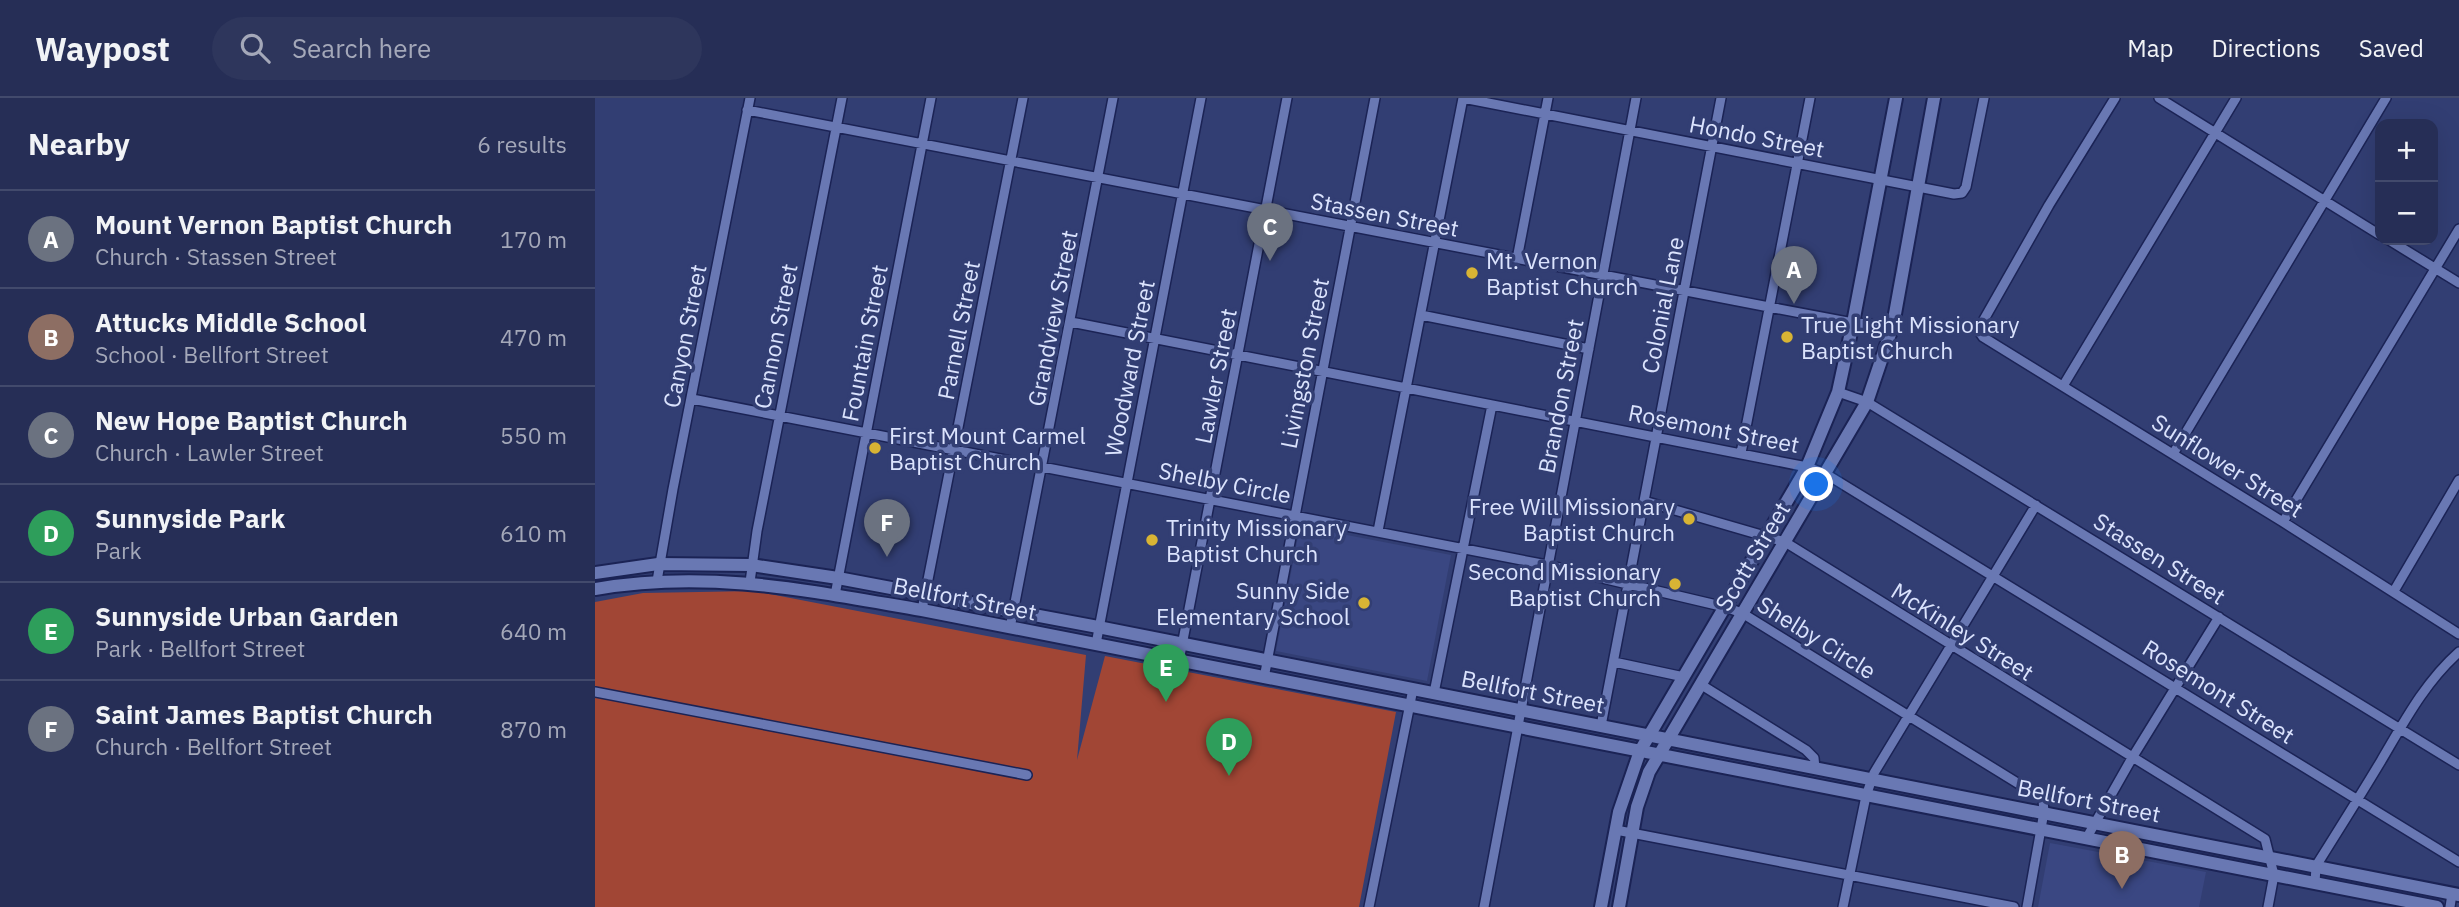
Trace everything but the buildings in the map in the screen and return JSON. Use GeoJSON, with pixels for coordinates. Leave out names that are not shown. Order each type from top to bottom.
{"type":"FeatureCollection","features":[{"type":"Feature","properties":{"kind":"main road","name":"Scott Street"},"geometry":{"type":"LineString","coordinates":[[1601,907],[1623,795],[1640,751],[1807,467],[1838,392],[1896,98]]}},
{"type":"Feature","properties":{"kind":"main road","name":"Scott Street"},"geometry":{"type":"LineString","coordinates":[[1619,907],[1642,788],[1658,755],[1867,402],[1893,325],[1934,98]]}},
{"type":"Feature","properties":{"kind":"main road","name":"Bellfort Street"},"geometry":{"type":"LineString","coordinates":[[595,573],[658,564],[751,565],[838,578],[2455,894]]}},
{"type":"Feature","properties":{"kind":"main road","name":"Bellfort Street"},"geometry":{"type":"LineString","coordinates":[[595,589],[657,581],[750,582],[796,587],[2437,907]]}},
{"type":"Feature","properties":{"kind":"main road"},"geometry":{"type":"LineString","coordinates":[[1783,779],[1786,762]]}},
{"type":"Feature","properties":{"kind":"main road"},"geometry":{"type":"LineString","coordinates":[[1954,813],[1958,796]]}},
{"type":"Feature","properties":{"kind":"main road"},"geometry":{"type":"LineString","coordinates":[[2185,858],[2188,842]]}},
{"type":"Feature","properties":{"kind":"street","name":"Canyon Street"},"geometry":{"type":"LineString","coordinates":[[657,581],[658,564],[750,98]]}},
{"type":"Feature","properties":{"kind":"street","name":"Cannon Street"},"geometry":{"type":"LineString","coordinates":[[750,582],[779,416],[842,98]]}},
{"type":"Feature","properties":{"kind":"street","name":"Fountain Street"},"geometry":{"type":"LineString","coordinates":[[835,595],[931,98]]}},
{"type":"Feature","properties":{"kind":"street","name":"Parnell Street"},"geometry":{"type":"LineString","coordinates":[[922,610],[1023,98]]}},
{"type":"Feature","properties":{"kind":"street","name":"Grandview Street"},"geometry":{"type":"LineString","coordinates":[[1010,628],[1113,98]]}},
{"type":"Feature","properties":{"kind":"street","name":"Woodward Street"},"geometry":{"type":"LineString","coordinates":[[1096,645],[1201,98]]}},
{"type":"Feature","properties":{"kind":"street","name":"Lawler Street"},"geometry":{"type":"LineString","coordinates":[[1179,661],[1287,98]]}},
{"type":"Feature","properties":{"kind":"street","name":"Livingston Street"},"geometry":{"type":"LineString","coordinates":[[1264,677],[1375,98]]}},
{"type":"Feature","properties":{"kind":"street","name":"Hondo Street"},"geometry":{"type":"LineString","coordinates":[[1463,98],[1962,193],[1966,187],[1984,98]]}},
{"type":"Feature","properties":{"kind":"street"},"geometry":{"type":"LineString","coordinates":[[1378,531],[1463,98]]}},
{"type":"Feature","properties":{"kind":"street"},"geometry":{"type":"LineString","coordinates":[[1517,259],[1548,98]]}},
{"type":"Feature","properties":{"kind":"street","name":"Brandon Street"},"geometry":{"type":"LineString","coordinates":[[1483,907],[1636,98]]}},
{"type":"Feature","properties":{"kind":"street","name":"Colonial Lane"},"geometry":{"type":"LineString","coordinates":[[1601,726],[1721,98]]}},
{"type":"Feature","properties":{"kind":"street"},"geometry":{"type":"LineString","coordinates":[[1741,453],[1810,98]]}},
{"type":"Feature","properties":{"kind":"street","name":"Sunflower Street"},"geometry":{"type":"LineString","coordinates":[[2115,98],[1977,330],[1983,337],[2459,634]]}},
{"type":"Feature","properties":{"kind":"street"},"geometry":{"type":"LineString","coordinates":[[2159,98],[2375,232]]}},
{"type":"Feature","properties":{"kind":"street"},"geometry":{"type":"LineString","coordinates":[[2063,386],[2236,98]]}},
{"type":"Feature","properties":{"kind":"street"},"geometry":{"type":"LineString","coordinates":[[2173,454],[2386,98]]}},
{"type":"Feature","properties":{"kind":"street","name":"Stassen Street"},"geometry":{"type":"LineString","coordinates":[[747,110],[1853,323],[1893,325]]}},
{"type":"Feature","properties":{"kind":"street"},"geometry":{"type":"LineString","coordinates":[[2283,522],[2459,229]]}},
{"type":"Feature","properties":{"kind":"street"},"geometry":{"type":"LineString","coordinates":[[2397,245],[2459,283]]}},
{"type":"Feature","properties":{"kind":"street"},"geometry":{"type":"LineString","coordinates":[[1421,315],[1589,349]]}},
{"type":"Feature","properties":{"kind":"street","name":"Rosemont Street"},"geometry":{"type":"LineString","coordinates":[[1071,322],[1657,436],[1807,467],[1826,474],[2459,862]]}},
{"type":"Feature","properties":{"kind":"street","name":"Stassen Street"},"geometry":{"type":"LineString","coordinates":[[1838,392],[1867,402],[2459,765]]}},
{"type":"Feature","properties":{"kind":"street","name":"Shelby Circle"},"geometry":{"type":"LineString","coordinates":[[692,399],[1548,565],[1725,607],[1742,613],[2040,797],[2044,812]]}},
{"type":"Feature","properties":{"kind":"street"},"geometry":{"type":"LineString","coordinates":[[1434,693],[1492,405]]}},
{"type":"Feature","properties":{"kind":"street"},"geometry":{"type":"LineString","coordinates":[[2393,591],[2459,480]]}},
{"type":"Feature","properties":{"kind":"street","name":"McKinley Street"},"geometry":{"type":"LineString","coordinates":[[1644,501],[1785,542],[2265,839],[2269,856]]}},
{"type":"Feature","properties":{"kind":"street"},"geometry":{"type":"LineString","coordinates":[[1843,907],[1871,779],[2036,505]]}},
{"type":"Feature","properties":{"kind":"street"},"geometry":{"type":"LineString","coordinates":[[2086,839],[2132,758],[2219,617]]}},
{"type":"Feature","properties":{"kind":"street"},"geometry":{"type":"LineString","coordinates":[[2315,883],[2316,866],[2400,728],[2424,690],[2444,665],[2459,652]]}},
{"type":"Feature","properties":{"kind":"street"},"geometry":{"type":"LineString","coordinates":[[1614,662],[1684,677]]}},
{"type":"Feature","properties":{"kind":"street"},"geometry":{"type":"LineString","coordinates":[[1700,684],[1806,750],[1814,758],[1815,768]]}},
{"type":"Feature","properties":{"kind":"street"},"geometry":{"type":"LineString","coordinates":[[1369,907],[1413,689]]}},
{"type":"Feature","properties":{"kind":"street"},"geometry":{"type":"LineString","coordinates":[[595,692],[1027,775]]}},
{"type":"Feature","properties":{"kind":"street"},"geometry":{"type":"LineString","coordinates":[[2027,907],[2044,812]]}},
{"type":"Feature","properties":{"kind":"street"},"geometry":{"type":"LineString","coordinates":[[1616,830],[2014,907]]}},
{"type":"Feature","properties":{"kind":"street"},"geometry":{"type":"LineString","coordinates":[[2268,907],[2274,876],[2269,856]]}},
{"type":"Feature","properties":{"kind":"street"},"geometry":{"type":"LineString","coordinates":[[2449,907],[2455,894]]}},
{"type":"Feature","properties":{"kind":"shaded area","name":"Sunny Side Elementary School"},"geometry":{"type":"Polygon","coordinates":[[[1300,526],[1451,555],[1427,681],[1276,651],[1300,526]]]}},
{"type":"Feature","properties":{"kind":"shaded area"},"geometry":{"type":"Polygon","coordinates":[[[754,591],[1086,655],[1077,760],[1105,656],[1396,712],[1359,907],[595,907],[595,602],[643,593],[754,591]]]}},
{"type":"Feature","properties":{"kind":"shaded area"},"geometry":{"type":"Polygon","coordinates":[[[2050,843],[2206,872],[2199,907],[2038,907],[2050,843]]]}},
{"type":"Feature","properties":{"kind":"place","name":"New Hope Baptist Church"},"geometry":{"type":"Point","coordinates":[1270,261]}},
{"type":"Feature","properties":{"kind":"place","name":"Mt. Vernon Baptist Church"},"geometry":{"type":"Point","coordinates":[1472,273]}},
{"type":"Feature","properties":{"kind":"place","name":"Mount Vernon Baptist Church"},"geometry":{"type":"Point","coordinates":[1794,304]}},
{"type":"Feature","properties":{"kind":"place","name":"True Light Missionary Baptist Church"},"geometry":{"type":"Point","coordinates":[1787,337]}},
{"type":"Feature","properties":{"kind":"place","name":"First Mount Carmel Baptist Church"},"geometry":{"type":"Point","coordinates":[875,448]}},
{"type":"Feature","properties":{"kind":"place","name":"Free Will Missionary Baptist Church"},"geometry":{"type":"Point","coordinates":[1689,519]}},
{"type":"Feature","properties":{"kind":"place","name":"Trinity Missionary Baptist Church"},"geometry":{"type":"Point","coordinates":[1152,540]}},
{"type":"Feature","properties":{"kind":"place","name":"Saint James Baptist Church"},"geometry":{"type":"Point","coordinates":[887,557]}},
{"type":"Feature","properties":{"kind":"place","name":"Second Missionary Baptist Church"},"geometry":{"type":"Point","coordinates":[1675,584]}},
{"type":"Feature","properties":{"kind":"place","name":"Sunny Side Elementary School"},"geometry":{"type":"Point","coordinates":[1364,603]}},
{"type":"Feature","properties":{"kind":"place","name":"Sunnyside Urban Garden"},"geometry":{"type":"Point","coordinates":[1166,702]}},
{"type":"Feature","properties":{"kind":"place","name":"Sunnyside Park"},"geometry":{"type":"Point","coordinates":[1229,776]}},
{"type":"Feature","properties":{"kind":"place","name":"Attucks Middle School"},"geometry":{"type":"Point","coordinates":[2122,889]}}]}
